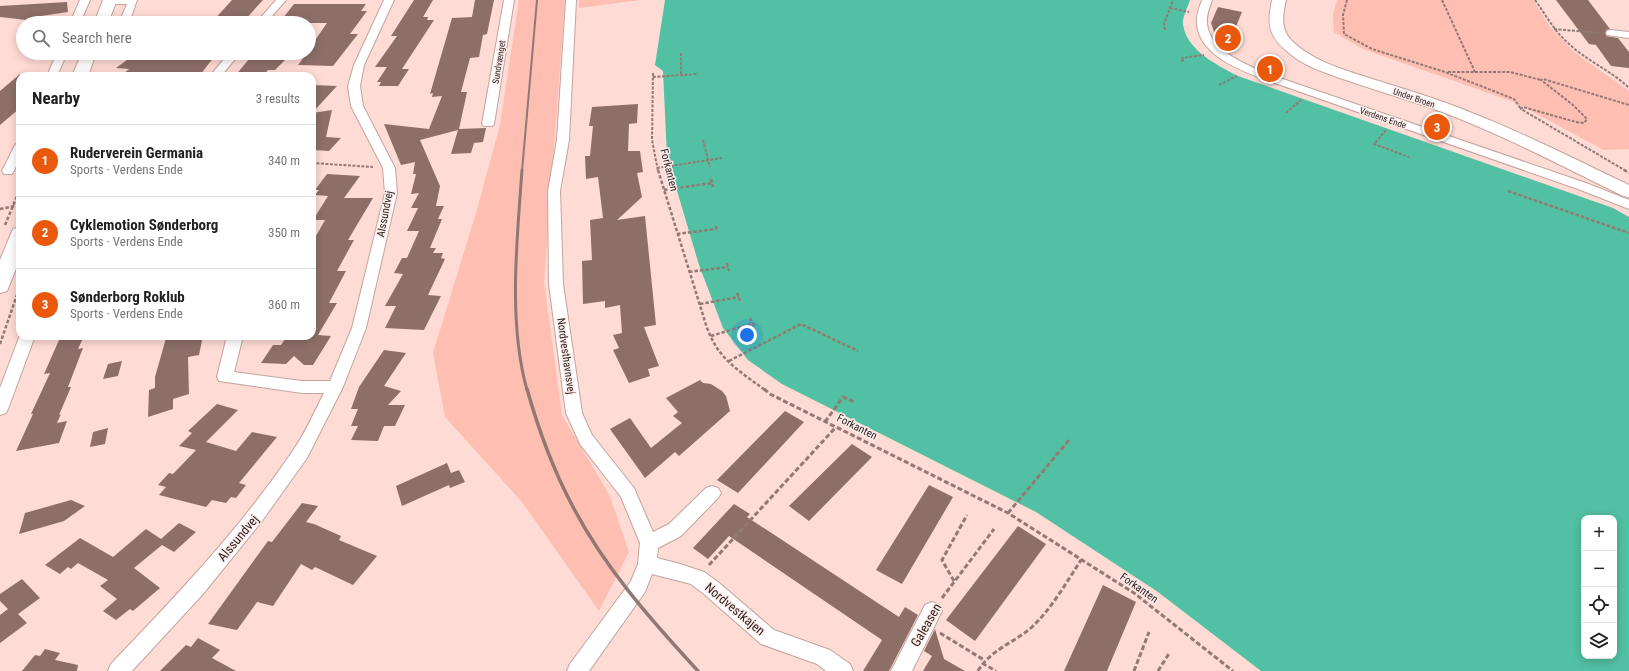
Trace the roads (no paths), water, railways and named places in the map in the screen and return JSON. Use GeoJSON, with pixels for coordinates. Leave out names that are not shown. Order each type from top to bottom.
{"type":"FeatureCollection","features":[{"type":"Feature","properties":{"kind":"street"},"geometry":{"type":"LineString","coordinates":[[78,16],[85,0]]}},
{"type":"Feature","properties":{"kind":"street"},"geometry":{"type":"LineString","coordinates":[[267,16],[281,0]]}},
{"type":"Feature","properties":{"kind":"street","name":"Alssundvej"},"geometry":{"type":"LineString","coordinates":[[118,671],[196,588],[256,516],[301,453],[335,388],[359,328],[391,193],[389,168],[357,106],[354,86],[359,66],[389,0]]}},
{"type":"Feature","properties":{"kind":"street","name":"Sundvænget"},"geometry":{"type":"LineString","coordinates":[[488,124],[509,0]]}},
{"type":"Feature","properties":{"kind":"street","name":"Nordvesthavnsvej"},"geometry":{"type":"LineString","coordinates":[[571,0],[563,140],[554,191],[556,284],[574,413],[586,439],[628,493],[649,543],[647,564],[638,586],[577,671]]}},
{"type":"Feature","properties":{"kind":"street","name":"Verdens Ende"},"geometry":{"type":"LineString","coordinates":[[1207,0],[1202,14],[1202,27],[1207,38],[1219,52],[1231,61],[1248,69],[1392,121],[1582,186],[1629,205]]}},
{"type":"Feature","properties":{"kind":"street","name":"Under Broen"},"geometry":{"type":"LineString","coordinates":[[1279,0],[1275,22],[1278,32],[1288,45],[1302,55],[1325,67],[1466,115],[1522,140],[1629,192]]}},
{"type":"Feature","properties":{"kind":"street"},"geometry":{"type":"LineString","coordinates":[[104,16],[110,1],[133,1],[127,16]]}},
{"type":"Feature","properties":{"kind":"street"},"geometry":{"type":"LineString","coordinates":[[1611,33],[1629,35]]}},
{"type":"Feature","properties":{"kind":"street"},"geometry":{"type":"LineString","coordinates":[[54,72],[59,60]]}},
{"type":"Feature","properties":{"kind":"street"},"geometry":{"type":"LineString","coordinates":[[82,72],[87,60]]}},
{"type":"Feature","properties":{"kind":"street"},"geometry":{"type":"LineString","coordinates":[[218,72],[229,60]]}},
{"type":"Feature","properties":{"kind":"street"},"geometry":{"type":"LineString","coordinates":[[8,171],[16,155]]}},
{"type":"Feature","properties":{"kind":"street"},"geometry":{"type":"LineString","coordinates":[[0,286],[15,237]]}},
{"type":"Feature","properties":{"kind":"street"},"geometry":{"type":"LineString","coordinates":[[0,409],[25,340]]}},
{"type":"Feature","properties":{"kind":"street"},"geometry":{"type":"LineString","coordinates":[[234,340],[225,377],[302,386],[335,388]]}},
{"type":"Feature","properties":{"kind":"street"},"geometry":{"type":"LineString","coordinates":[[649,543],[675,530],[712,493]]}},
{"type":"Feature","properties":{"kind":"street","name":"Nordvestkajen"},"geometry":{"type":"LineString","coordinates":[[647,564],[697,578],[711,588],[768,637],[823,657],[843,671]]}},
{"type":"Feature","properties":{"kind":"street","name":"Galeasen"},"geometry":{"type":"LineString","coordinates":[[900,671],[928,617]]}},
{"type":"Feature","properties":{"kind":"railway"},"geometry":{"type":"LineString","coordinates":[[522,171],[537,0]]}},
{"type":"Feature","properties":{"kind":"railway"},"geometry":{"type":"LineString","coordinates":[[522,170],[516,253],[516,309],[521,364],[527,390]]}},
{"type":"Feature","properties":{"kind":"railway"},"geometry":{"type":"LineString","coordinates":[[527,389],[552,463],[585,528],[629,592],[698,671]]}},
{"type":"Feature","properties":{"kind":"place","name":"Cyklemotion Sønderborg"},"geometry":{"type":"Point","coordinates":[1228,38]}},
{"type":"Feature","properties":{"kind":"place","name":"Ruderverein Germania"},"geometry":{"type":"Point","coordinates":[1270,69]}},
{"type":"Feature","properties":{"kind":"place","name":"Sønderborg Roklub"},"geometry":{"type":"Point","coordinates":[1437,127]}}]}
